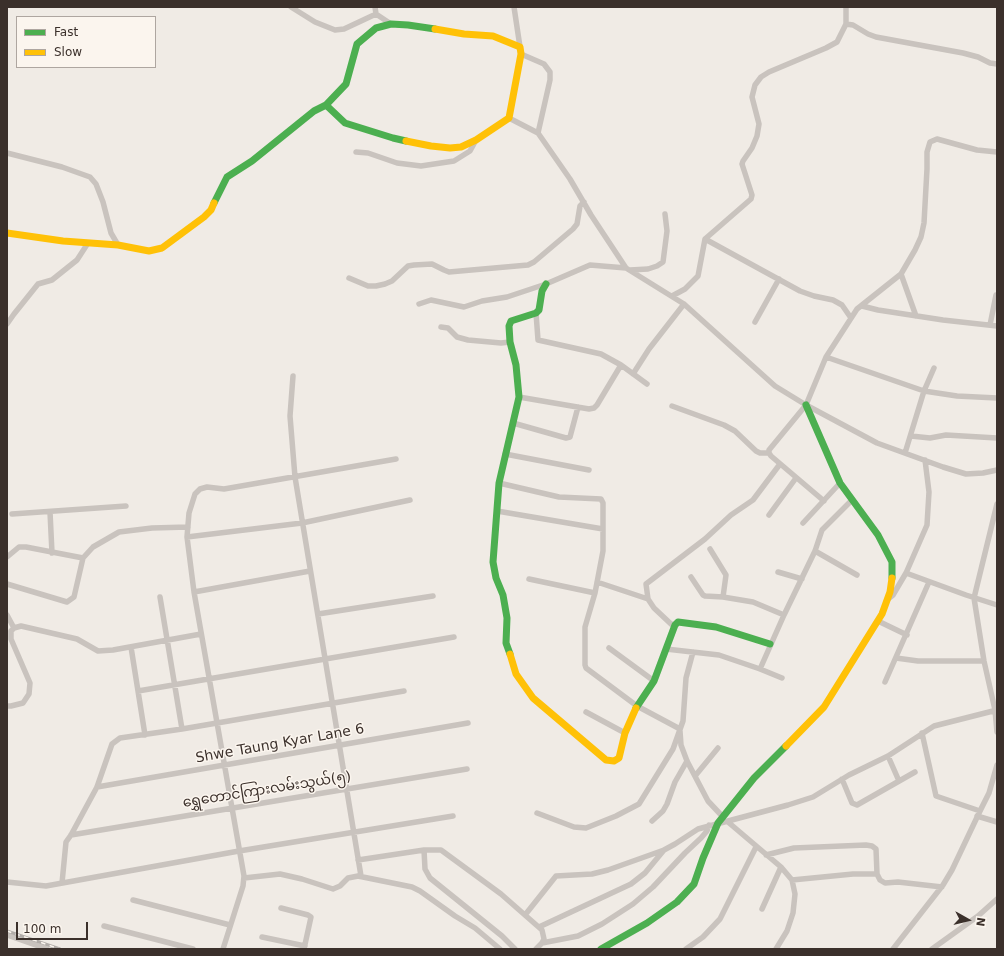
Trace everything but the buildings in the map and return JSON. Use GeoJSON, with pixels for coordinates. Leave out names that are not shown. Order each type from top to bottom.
{"type":"FeatureCollection","features":[{"type":"Feature","properties":{"kind":"street"},"geometry":{"type":"LineString","coordinates":[[291,7],[314,22],[334,30],[344,29],[376,14]]}},
{"type":"Feature","properties":{"kind":"street"},"geometry":{"type":"LineString","coordinates":[[375,7],[376,14],[391,24]]}},
{"type":"Feature","properties":{"kind":"street"},"geometry":{"type":"LineString","coordinates":[[326,104],[345,123],[393,138],[431,146],[450,148],[460,147],[476,140],[509,118],[520,51],[514,7]]}},
{"type":"Feature","properties":{"kind":"street"},"geometry":{"type":"LineString","coordinates":[[672,296],[685,289],[698,276],[705,239],[751,200],[752,195],[742,164],[743,160],[752,148],[757,136],[759,124],[752,98],[755,85],[761,77],[769,72],[837,42],[846,24],[846,7]]}},
{"type":"Feature","properties":{"kind":"street"},"geometry":{"type":"LineString","coordinates":[[7,233],[63,241],[118,245],[149,252],[162,248],[204,217],[211,210],[227,177],[252,161],[314,110],[326,104],[346,84],[357,44],[376,28],[391,24],[408,24],[464,34],[493,36],[544,64],[550,72],[550,80],[538,133]]}},
{"type":"Feature","properties":{"kind":"street"},"geometry":{"type":"LineString","coordinates":[[846,24],[853,25],[876,37],[963,53],[978,57],[990,63],[997,64]]}},
{"type":"Feature","properties":{"kind":"street"},"geometry":{"type":"LineString","coordinates":[[509,118],[538,133],[570,179],[591,215],[628,269],[684,304],[775,386],[806,405],[877,443],[966,474],[997,470]]}},
{"type":"Feature","properties":{"kind":"street"},"geometry":{"type":"LineString","coordinates":[[769,453],[769,450],[806,405],[826,357],[857,309],[901,274],[921,237],[924,223],[928,169],[927,152],[930,142],[937,139],[977,150],[997,152]]}},
{"type":"Feature","properties":{"kind":"street"},"geometry":{"type":"LineString","coordinates":[[356,152],[368,153],[397,163],[420,166],[454,161],[470,151],[476,140]]}},
{"type":"Feature","properties":{"kind":"street"},"geometry":{"type":"LineString","coordinates":[[7,153],[62,167],[90,177],[96,184],[103,202],[111,233],[118,245]]}},
{"type":"Feature","properties":{"kind":"street"},"geometry":{"type":"LineString","coordinates":[[349,278],[368,286],[376,286],[392,281],[408,266],[414,265],[432,264],[449,272],[528,265],[534,262],[573,229],[577,224],[580,206],[584,202]]}},
{"type":"Feature","properties":{"kind":"street"},"geometry":{"type":"LineString","coordinates":[[419,304],[431,300],[464,307],[482,301],[507,297],[546,284],[590,264],[628,269],[648,269],[657,266],[663,262],[667,231],[665,214]]}},
{"type":"Feature","properties":{"kind":"street"},"geometry":{"type":"LineString","coordinates":[[705,239],[800,291],[833,300],[842,305],[851,318]]}},
{"type":"Feature","properties":{"kind":"street"},"geometry":{"type":"LineString","coordinates":[[7,324],[38,284],[52,280],[77,260],[88,243]]}},
{"type":"Feature","properties":{"kind":"street"},"geometry":{"type":"LineString","coordinates":[[901,274],[916,316]]}},
{"type":"Feature","properties":{"kind":"street"},"geometry":{"type":"LineString","coordinates":[[755,322],[779,279]]}},
{"type":"Feature","properties":{"kind":"street"},"geometry":{"type":"LineString","coordinates":[[546,284],[542,291],[540,310],[536,313],[511,322],[509,326],[510,342],[516,365],[519,397],[499,483],[493,562],[496,578],[503,595],[507,618],[506,643],[516,674],[533,698],[606,760],[614,762],[619,758],[626,733],[637,706],[654,681],[675,625],[678,622],[716,627],[770,644]]}},
{"type":"Feature","properties":{"kind":"street"},"geometry":{"type":"LineString","coordinates":[[990,325],[996,295]]}},
{"type":"Feature","properties":{"kind":"street"},"geometry":{"type":"LineString","coordinates":[[633,374],[649,349],[684,304]]}},
{"type":"Feature","properties":{"kind":"street"},"geometry":{"type":"LineString","coordinates":[[862,306],[916,316],[997,326]]}},
{"type":"Feature","properties":{"kind":"street"},"geometry":{"type":"LineString","coordinates":[[536,313],[538,340],[602,354],[621,365],[646,384]]}},
{"type":"Feature","properties":{"kind":"street"},"geometry":{"type":"LineString","coordinates":[[441,327],[448,328],[457,337],[468,340],[500,343],[510,342]]}},
{"type":"Feature","properties":{"kind":"street"},"geometry":{"type":"LineString","coordinates":[[826,357],[924,391],[957,396],[997,398]]}},
{"type":"Feature","properties":{"kind":"street"},"geometry":{"type":"LineString","coordinates":[[519,397],[589,409],[594,408],[621,365]]}},
{"type":"Feature","properties":{"kind":"street"},"geometry":{"type":"LineString","coordinates":[[905,453],[924,391],[934,368]]}},
{"type":"Feature","properties":{"kind":"street"},"geometry":{"type":"LineString","coordinates":[[293,376],[290,416],[295,477],[361,876]]}},
{"type":"Feature","properties":{"kind":"street"},"geometry":{"type":"LineString","coordinates":[[725,819],[754,778],[824,707],[878,621],[890,592],[893,574],[892,562],[878,535],[840,483],[806,405]]}},
{"type":"Feature","properties":{"kind":"street"},"geometry":{"type":"LineString","coordinates":[[672,406],[724,425],[735,431],[756,451],[760,453],[769,453],[824,501]]}},
{"type":"Feature","properties":{"kind":"street"},"geometry":{"type":"LineString","coordinates":[[513,423],[566,438],[570,437],[578,407]]}},
{"type":"Feature","properties":{"kind":"street"},"geometry":{"type":"LineString","coordinates":[[911,436],[930,438],[946,435],[997,438]]}},
{"type":"Feature","properties":{"kind":"street"},"geometry":{"type":"LineString","coordinates":[[506,454],[589,470]]}},
{"type":"Feature","properties":{"kind":"street"},"geometry":{"type":"LineString","coordinates":[[222,949],[243,886],[244,878],[194,592],[187,537],[189,513],[195,494],[200,489],[208,487],[224,489],[396,459]]}},
{"type":"Feature","properties":{"kind":"street"},"geometry":{"type":"LineString","coordinates":[[888,599],[893,595],[906,573],[927,525],[929,492],[925,460]]}},
{"type":"Feature","properties":{"kind":"street"},"geometry":{"type":"LineString","coordinates":[[675,625],[671,624],[654,608],[648,599],[646,584],[705,539],[731,515],[753,500],[780,464]]}},
{"type":"Feature","properties":{"kind":"street"},"geometry":{"type":"LineString","coordinates":[[769,515],[796,478]]}},
{"type":"Feature","properties":{"kind":"street"},"geometry":{"type":"LineString","coordinates":[[499,483],[559,497],[601,499],[604,508],[603,551],[595,593],[585,627],[586,668],[637,706],[680,729]]}},
{"type":"Feature","properties":{"kind":"street"},"geometry":{"type":"LineString","coordinates":[[803,524],[840,483]]}},
{"type":"Feature","properties":{"kind":"street"},"geometry":{"type":"LineString","coordinates":[[187,537],[302,523],[410,500]]}},
{"type":"Feature","properties":{"kind":"street"},"geometry":{"type":"LineString","coordinates":[[760,668],[770,644],[815,552],[822,530],[852,500]]}},
{"type":"Feature","properties":{"kind":"street"},"geometry":{"type":"LineString","coordinates":[[997,504],[974,598],[984,661],[996,710],[997,732]]}},
{"type":"Feature","properties":{"kind":"street"},"geometry":{"type":"LineString","coordinates":[[12,514],[126,506]]}},
{"type":"Feature","properties":{"kind":"street"},"geometry":{"type":"LineString","coordinates":[[497,511],[603,529]]}},
{"type":"Feature","properties":{"kind":"street"},"geometry":{"type":"LineString","coordinates":[[50,512],[52,553]]}},
{"type":"Feature","properties":{"kind":"street"},"geometry":{"type":"LineString","coordinates":[[7,584],[67,602],[74,597],[83,558],[93,547],[119,532],[152,528],[188,527]]}},
{"type":"Feature","properties":{"kind":"street"},"geometry":{"type":"LineString","coordinates":[[7,557],[19,547],[33,547],[52,553],[83,558]]}},
{"type":"Feature","properties":{"kind":"street"},"geometry":{"type":"LineString","coordinates":[[710,549],[726,575],[723,597]]}},
{"type":"Feature","properties":{"kind":"street"},"geometry":{"type":"LineString","coordinates":[[815,552],[858,575]]}},
{"type":"Feature","properties":{"kind":"street"},"geometry":{"type":"LineString","coordinates":[[194,592],[310,571]]}},
{"type":"Feature","properties":{"kind":"street"},"geometry":{"type":"LineString","coordinates":[[778,572],[802,579]]}},
{"type":"Feature","properties":{"kind":"street"},"geometry":{"type":"LineString","coordinates":[[906,573],[997,605]]}},
{"type":"Feature","properties":{"kind":"street"},"geometry":{"type":"LineString","coordinates":[[691,577],[703,595],[753,602],[784,615]]}},
{"type":"Feature","properties":{"kind":"street"},"geometry":{"type":"LineString","coordinates":[[529,579],[595,593]]}},
{"type":"Feature","properties":{"kind":"street"},"geometry":{"type":"LineString","coordinates":[[597,582],[648,599]]}},
{"type":"Feature","properties":{"kind":"street"},"geometry":{"type":"LineString","coordinates":[[885,682],[907,635],[929,582]]}},
{"type":"Feature","properties":{"kind":"street"},"geometry":{"type":"LineString","coordinates":[[318,614],[433,596]]}},
{"type":"Feature","properties":{"kind":"street"},"geometry":{"type":"LineString","coordinates":[[160,598],[182,729]]}},
{"type":"Feature","properties":{"kind":"street"},"geometry":{"type":"LineString","coordinates":[[7,615],[14,628]]}},
{"type":"Feature","properties":{"kind":"street"},"geometry":{"type":"LineString","coordinates":[[878,621],[907,635]]}},
{"type":"Feature","properties":{"kind":"street"},"geometry":{"type":"LineString","coordinates":[[7,706],[23,703],[29,694],[30,683],[11,639],[11,631],[14,628],[22,626],[77,639],[98,651],[113,650],[201,634]]}},
{"type":"Feature","properties":{"kind":"street"},"geometry":{"type":"LineString","coordinates":[[138,691],[454,637]]}},
{"type":"Feature","properties":{"kind":"street"},"geometry":{"type":"LineString","coordinates":[[131,647],[145,735]]}},
{"type":"Feature","properties":{"kind":"street"},"geometry":{"type":"LineString","coordinates":[[609,648],[654,681]]}},
{"type":"Feature","properties":{"kind":"street"},"geometry":{"type":"LineString","coordinates":[[666,649],[719,655],[760,668],[782,678]]}},
{"type":"Feature","properties":{"kind":"street"},"geometry":{"type":"LineString","coordinates":[[537,813],[574,828],[586,828],[616,816],[639,804],[673,749],[683,721],[685,711],[686,678],[693,652]]}},
{"type":"Feature","properties":{"kind":"street"},"geometry":{"type":"LineString","coordinates":[[896,658],[918,661],[984,661]]}},
{"type":"Feature","properties":{"kind":"street"},"geometry":{"type":"LineString","coordinates":[[62,883],[66,842],[97,787],[112,744],[120,738],[182,729],[404,691]]}},
{"type":"Feature","properties":{"kind":"street"},"geometry":{"type":"LineString","coordinates":[[526,915],[556,876],[586,874],[608,870],[664,850],[676,844],[698,829],[718,823],[725,819],[788,805],[813,796],[888,756],[934,726],[996,710]]}},
{"type":"Feature","properties":{"kind":"street"},"geometry":{"type":"LineString","coordinates":[[586,712],[626,733]]}},
{"type":"Feature","properties":{"kind":"street","name":"Shwe Taung Kyar Lane 6"},"geometry":{"type":"LineString","coordinates":[[97,787],[468,723]]}},
{"type":"Feature","properties":{"kind":"street"},"geometry":{"type":"LineString","coordinates":[[680,729],[681,744],[687,761],[708,801],[725,819],[781,867],[792,880],[795,894],[793,913],[787,931],[776,949]]}},
{"type":"Feature","properties":{"kind":"street"},"geometry":{"type":"LineString","coordinates":[[922,733],[936,796],[979,813],[997,822]]}},
{"type":"Feature","properties":{"kind":"street"},"geometry":{"type":"LineString","coordinates":[[695,776],[718,748]]}},
{"type":"Feature","properties":{"kind":"street"},"geometry":{"type":"LineString","coordinates":[[888,756],[899,781]]}},
{"type":"Feature","properties":{"kind":"street"},"geometry":{"type":"LineString","coordinates":[[652,821],[663,811],[675,782],[687,761]]}},
{"type":"Feature","properties":{"kind":"street"},"geometry":{"type":"LineString","coordinates":[[893,949],[942,887],[952,870],[990,793],[997,765]]}},
{"type":"Feature","properties":{"kind":"street","name":"ရွှေတောင်ကြားလမ်းသွယ်(၅)"},"geometry":{"type":"LineString","coordinates":[[71,835],[467,769]]}},
{"type":"Feature","properties":{"kind":"street"},"geometry":{"type":"LineString","coordinates":[[842,780],[852,803],[855,805],[868,800],[915,772]]}},
{"type":"Feature","properties":{"kind":"street"},"geometry":{"type":"LineString","coordinates":[[990,793],[997,795]]}},
{"type":"Feature","properties":{"kind":"street"},"geometry":{"type":"LineString","coordinates":[[7,882],[46,886],[239,851],[453,816]]}},
{"type":"Feature","properties":{"kind":"street"},"geometry":{"type":"LineString","coordinates":[[601,949],[647,923],[677,902],[694,884],[702,858],[718,823]]}},
{"type":"Feature","properties":{"kind":"street"},"geometry":{"type":"LineString","coordinates":[[542,943],[578,936],[602,924],[633,904],[653,888],[685,853],[708,831],[709,825]]}},
{"type":"Feature","properties":{"kind":"street"},"geometry":{"type":"LineString","coordinates":[[766,854],[794,848],[866,844],[876,849],[877,874],[880,880],[885,883],[898,882],[942,887]]}},
{"type":"Feature","properties":{"kind":"street"},"geometry":{"type":"LineString","coordinates":[[686,949],[703,937],[720,919],[756,847]]}},
{"type":"Feature","properties":{"kind":"street"},"geometry":{"type":"LineString","coordinates":[[358,860],[424,850],[441,850],[448,853],[539,927],[544,935],[542,943],[536,949]]}},
{"type":"Feature","properties":{"kind":"street"},"geometry":{"type":"LineString","coordinates":[[424,850],[425,870],[430,878],[502,936],[515,949]]}},
{"type":"Feature","properties":{"kind":"street"},"geometry":{"type":"LineString","coordinates":[[539,927],[631,884],[664,850]]}},
{"type":"Feature","properties":{"kind":"street"},"geometry":{"type":"LineString","coordinates":[[762,910],[781,867]]}},
{"type":"Feature","properties":{"kind":"street"},"geometry":{"type":"LineString","coordinates":[[244,878],[280,874],[333,889],[354,876],[361,876],[416,889],[454,916],[475,928],[500,949]]}},
{"type":"Feature","properties":{"kind":"street"},"geometry":{"type":"LineString","coordinates":[[792,880],[853,874],[877,874]]}},
{"type":"Feature","properties":{"kind":"street"},"geometry":{"type":"LineString","coordinates":[[932,949],[978,916],[997,899]]}},
{"type":"Feature","properties":{"kind":"street"},"geometry":{"type":"LineString","coordinates":[[133,900],[230,925]]}},
{"type":"Feature","properties":{"kind":"street"},"geometry":{"type":"LineString","coordinates":[[262,937],[305,948],[311,917],[281,908]]}},
{"type":"Feature","properties":{"kind":"street"},"geometry":{"type":"LineString","coordinates":[[104,926],[193,949]]}},
{"type":"Feature","properties":{"kind":"street"},"geometry":{"type":"LineString","coordinates":[[7,936],[43,948]]}},
{"type":"Feature","properties":{"kind":"railway"},"geometry":{"type":"LineString","coordinates":[[7,931],[60,949]]}},
{"type":"Feature","properties":{"kind":"traffic: fast"},"geometry":{"type":"LineString","coordinates":[[214,203],[227,177],[252,161],[314,111],[326,105],[346,84],[357,44],[376,28],[391,24],[435,29]]}},
{"type":"Feature","properties":{"kind":"traffic: fast"},"geometry":{"type":"LineString","coordinates":[[326,105],[345,123],[406,141]]}},
{"type":"Feature","properties":{"kind":"traffic: fast"},"geometry":{"type":"LineString","coordinates":[[510,654],[506,643],[507,618],[503,595],[496,578],[493,562],[499,483],[519,397],[516,365],[510,342],[509,326],[511,321],[536,313],[539,310],[542,291],[546,284]]}},
{"type":"Feature","properties":{"kind":"traffic: fast"},"geometry":{"type":"LineString","coordinates":[[806,405],[840,483],[878,535],[892,562],[892,578]]}},
{"type":"Feature","properties":{"kind":"traffic: fast"},"geometry":{"type":"LineString","coordinates":[[636,708],[654,681],[675,625],[678,622],[716,627],[770,644]]}},
{"type":"Feature","properties":{"kind":"traffic: fast"},"geometry":{"type":"LineString","coordinates":[[601,949],[647,923],[677,902],[694,884],[718,823],[754,778],[786,746]]}},
{"type":"Feature","properties":{"kind":"traffic: slow"},"geometry":{"type":"LineString","coordinates":[[406,141],[431,146],[450,148],[461,147],[476,140],[509,118],[521,54],[520,47],[493,36],[464,34],[435,29]]}},
{"type":"Feature","properties":{"kind":"traffic: slow"},"geometry":{"type":"LineString","coordinates":[[7,233],[63,241],[118,245],[149,251],[162,248],[204,217],[211,210],[214,203]]}},
{"type":"Feature","properties":{"kind":"traffic: slow"},"geometry":{"type":"LineString","coordinates":[[786,746],[824,707],[882,614],[890,592],[892,578]]}},
{"type":"Feature","properties":{"kind":"traffic: slow"},"geometry":{"type":"LineString","coordinates":[[510,654],[516,674],[533,698],[606,760],[614,761],[619,758],[625,733],[636,708]]}}]}
